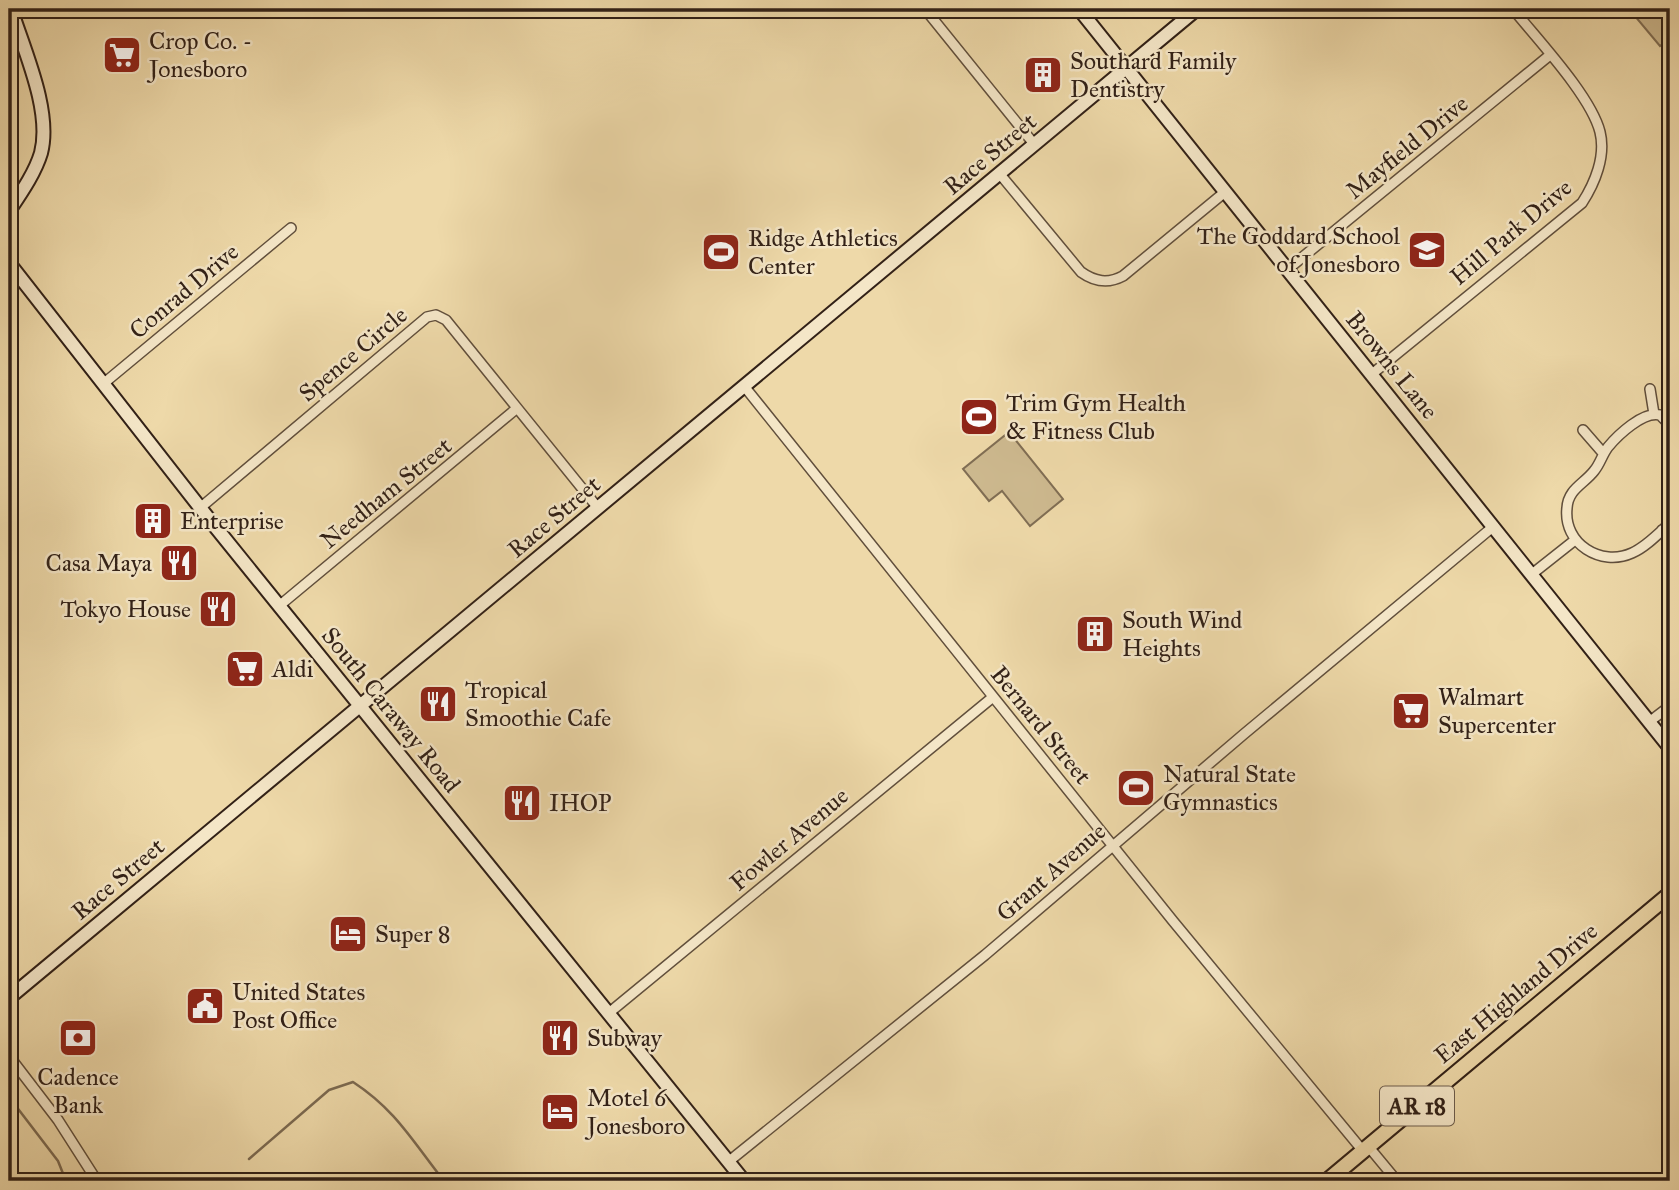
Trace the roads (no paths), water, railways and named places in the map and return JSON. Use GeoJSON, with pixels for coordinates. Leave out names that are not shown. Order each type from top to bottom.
{"type":"FeatureCollection","features":[{"type":"Feature","properties":{"kind":"main road","name":"East Highland Drive"},"geometry":{"type":"LineString","coordinates":[[1327,1181],[1670,894]]}},
{"type":"Feature","properties":{"kind":"street"},"geometry":{"type":"LineString","coordinates":[[9,211],[35,168],[44,133],[41,106],[11,9]]}},
{"type":"Feature","properties":{"kind":"street"},"geometry":{"type":"LineString","coordinates":[[925,9],[1034,144]]}},
{"type":"Feature","properties":{"kind":"street","name":"Browns Lane"},"geometry":{"type":"LineString","coordinates":[[1079,9],[1670,748]]}},
{"type":"Feature","properties":{"kind":"street","name":"Race Street"},"geometry":{"type":"LineString","coordinates":[[9,998],[1197,9]]}},
{"type":"Feature","properties":{"kind":"street","name":"Hill Park Drive"},"geometry":{"type":"LineString","coordinates":[[1372,374],[1582,203],[1591,188],[1602,154],[1601,132],[1593,112],[1513,9]]}},
{"type":"Feature","properties":{"kind":"street","name":"Mayfield Drive"},"geometry":{"type":"LineString","coordinates":[[1288,269],[1550,55]]}},
{"type":"Feature","properties":{"kind":"street"},"geometry":{"type":"LineString","coordinates":[[999,173],[1080,271],[1090,278],[1106,281],[1123,276],[1225,192]]}},
{"type":"Feature","properties":{"kind":"street","name":"Conrad Drive"},"geometry":{"type":"LineString","coordinates":[[103,384],[291,228]]}},
{"type":"Feature","properties":{"kind":"street","name":"South Caraway Road"},"geometry":{"type":"LineString","coordinates":[[9,263],[200,508],[744,1181]]}},
{"type":"Feature","properties":{"kind":"street","name":"Spence Circle"},"geometry":{"type":"LineString","coordinates":[[200,508],[432,315],[446,320],[598,508]]}},
{"type":"Feature","properties":{"kind":"street","name":"Bernard Street"},"geometry":{"type":"LineString","coordinates":[[744,386],[1112,844],[1366,1149],[1397,1181]]}},
{"type":"Feature","properties":{"kind":"street"},"geometry":{"type":"LineString","coordinates":[[1650,389],[1654,414]]}},
{"type":"Feature","properties":{"kind":"street","name":"Needham Street"},"geometry":{"type":"LineString","coordinates":[[279,606],[516,408]]}},
{"type":"Feature","properties":{"kind":"street"},"geometry":{"type":"LineString","coordinates":[[1670,425],[1665,418],[1654,414],[1644,416],[1603,453],[1594,471],[1575,488],[1568,502],[1568,528],[1575,540],[1591,553],[1619,557],[1636,551],[1670,523]]}},
{"type":"Feature","properties":{"kind":"street"},"geometry":{"type":"LineString","coordinates":[[1583,430],[1603,453]]}},
{"type":"Feature","properties":{"kind":"street","name":"Grant Avenue"},"geometry":{"type":"LineString","coordinates":[[728,1162],[985,955],[1112,844],[1494,526]]}},
{"type":"Feature","properties":{"kind":"street"},"geometry":{"type":"LineString","coordinates":[[1662,530],[1670,540]]}},
{"type":"Feature","properties":{"kind":"street"},"geometry":{"type":"LineString","coordinates":[[1532,575],[1575,540]]}},
{"type":"Feature","properties":{"kind":"street","name":"Fowler Avenue"},"geometry":{"type":"LineString","coordinates":[[610,1012],[993,697]]}},
{"type":"Feature","properties":{"kind":"street"},"geometry":{"type":"LineString","coordinates":[[1649,722],[1670,706]]}},
{"type":"Feature","properties":{"kind":"street"},"geometry":{"type":"LineString","coordinates":[[9,1055],[51,1110],[97,1181]]}},
{"type":"Feature","properties":{"kind":"waterway"},"geometry":{"type":"LineString","coordinates":[[249,1159],[329,1090],[353,1082],[393,1115],[444,1181]]}},
{"type":"Feature","properties":{"kind":"waterway"},"geometry":{"type":"LineString","coordinates":[[9,1097],[58,1161],[66,1181]]}},
{"type":"Feature","properties":{"kind":"place","name":"Crop Co. - Jonesboro"},"geometry":{"type":"Point","coordinates":[122,55]}},
{"type":"Feature","properties":{"kind":"place","name":"Southard Family Dentistry"},"geometry":{"type":"Point","coordinates":[1043,75]}},
{"type":"Feature","properties":{"kind":"place","name":"The Goddard School of Jonesboro"},"geometry":{"type":"Point","coordinates":[1427,250]}},
{"type":"Feature","properties":{"kind":"place","name":"Ridge Athletics Center"},"geometry":{"type":"Point","coordinates":[721,252]}},
{"type":"Feature","properties":{"kind":"place","name":"Trim Gym Health & Fitness Club"},"geometry":{"type":"Point","coordinates":[979,417]}},
{"type":"Feature","properties":{"kind":"place","name":"Enterprise"},"geometry":{"type":"Point","coordinates":[153,521]}},
{"type":"Feature","properties":{"kind":"place","name":"Casa Maya"},"geometry":{"type":"Point","coordinates":[179,563]}},
{"type":"Feature","properties":{"kind":"place","name":"Tokyo House"},"geometry":{"type":"Point","coordinates":[218,609]}},
{"type":"Feature","properties":{"kind":"place","name":"South Wind Heights"},"geometry":{"type":"Point","coordinates":[1095,634]}},
{"type":"Feature","properties":{"kind":"place","name":"Aldi"},"geometry":{"type":"Point","coordinates":[245,669]}},
{"type":"Feature","properties":{"kind":"place","name":"Tropical Smoothie Cafe"},"geometry":{"type":"Point","coordinates":[438,704]}},
{"type":"Feature","properties":{"kind":"place","name":"Walmart Supercenter"},"geometry":{"type":"Point","coordinates":[1411,711]}},
{"type":"Feature","properties":{"kind":"place","name":"Natural State Gymnastics"},"geometry":{"type":"Point","coordinates":[1136,788]}},
{"type":"Feature","properties":{"kind":"place","name":"IHOP"},"geometry":{"type":"Point","coordinates":[522,803]}},
{"type":"Feature","properties":{"kind":"place","name":"Super 8"},"geometry":{"type":"Point","coordinates":[348,934]}},
{"type":"Feature","properties":{"kind":"place","name":"United States Post Office"},"geometry":{"type":"Point","coordinates":[205,1006]}},
{"type":"Feature","properties":{"kind":"place","name":"Cadence Bank"},"geometry":{"type":"Point","coordinates":[78,1038]}},
{"type":"Feature","properties":{"kind":"place","name":"Subway"},"geometry":{"type":"Point","coordinates":[560,1038]}},
{"type":"Feature","properties":{"kind":"place","name":"Motel 6 Jonesboro"},"geometry":{"type":"Point","coordinates":[560,1112]}}]}
